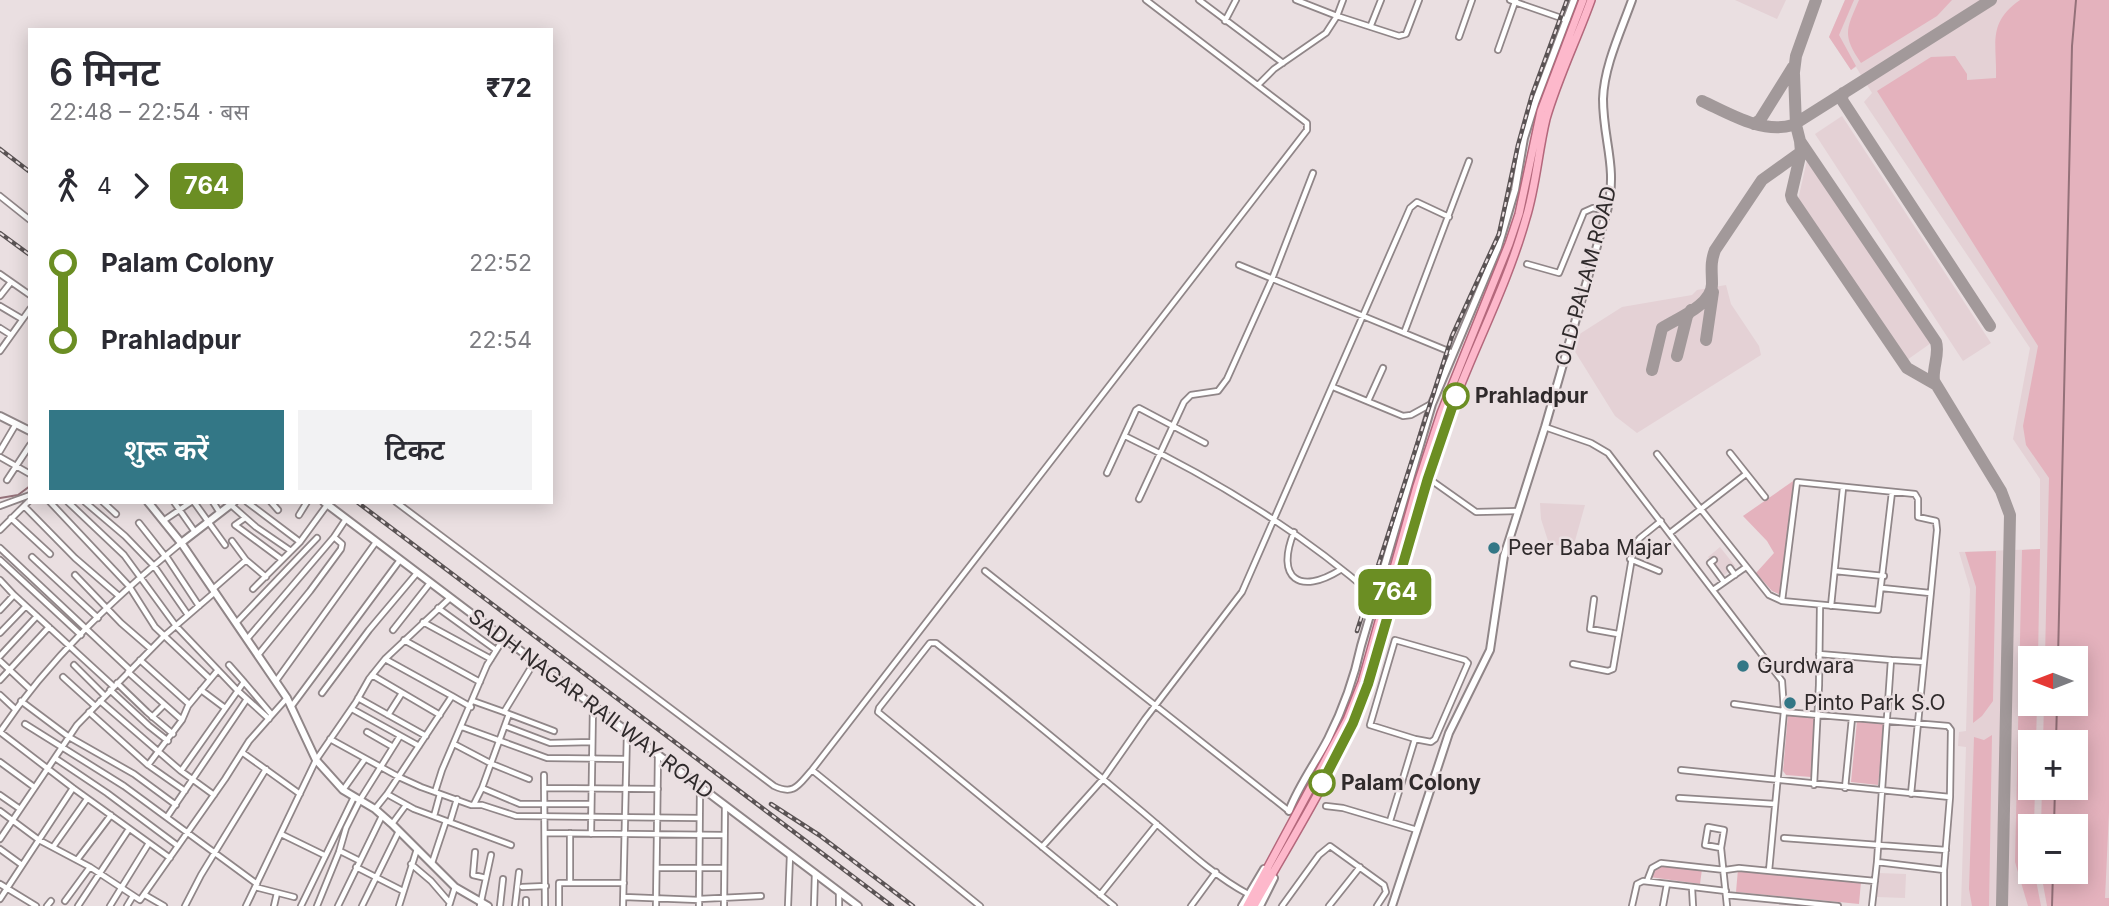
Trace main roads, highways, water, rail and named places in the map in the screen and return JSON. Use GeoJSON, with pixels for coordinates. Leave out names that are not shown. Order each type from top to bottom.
{"type":"FeatureCollection","features":[{"type":"Feature","properties":{"kind":"main road"},"geometry":{"type":"LineString","coordinates":[[1282,849],[1347,720],[1362,682],[1417,486],[1441,413],[1519,214],[1541,111],[1583,0]]}},
{"type":"Feature","properties":{"kind":"main road"},"geometry":{"type":"LineString","coordinates":[[1254,906],[1271,869],[1353,723],[1368,684],[1428,478],[1460,386],[1524,226],[1548,115],[1591,0]]}},
{"type":"Feature","properties":{"kind":"main road"},"geometry":{"type":"LineString","coordinates":[[1245,906],[1271,869]]}},
{"type":"Feature","properties":{"kind":"waterway"},"geometry":{"type":"LineString","coordinates":[[2058,646],[2072,46],[2076,0]]}},
{"type":"Feature","properties":{"kind":"waterway"},"geometry":{"type":"LineString","coordinates":[[0,498],[18,495],[28,488]]}},
{"type":"Feature","properties":{"kind":"waterway"},"geometry":{"type":"LineString","coordinates":[[2056,730],[2057,716]]}},
{"type":"Feature","properties":{"kind":"waterway"},"geometry":{"type":"LineString","coordinates":[[2054,814],[2055,800]]}},
{"type":"Feature","properties":{"kind":"waterway"},"geometry":{"type":"LineString","coordinates":[[2052,906],[2053,884]]}},
{"type":"Feature","properties":{"kind":"railway"},"geometry":{"type":"LineString","coordinates":[[1357,631],[1452,336],[1499,234],[1532,95],[1567,0]]}},
{"type":"Feature","properties":{"kind":"railway"},"geometry":{"type":"LineString","coordinates":[[0,149],[28,170]]}},
{"type":"Feature","properties":{"kind":"railway"},"geometry":{"type":"LineString","coordinates":[[0,233],[28,254]]}},
{"type":"Feature","properties":{"kind":"railway"},"geometry":{"type":"LineString","coordinates":[[360,504],[892,906]]}},
{"type":"Feature","properties":{"kind":"railway"},"geometry":{"type":"LineString","coordinates":[[771,804],[819,835],[913,906]]}},
{"type":"Feature","properties":{"kind":"place","name":"Prahladpur"},"geometry":{"type":"Point","coordinates":[1456,396]}},
{"type":"Feature","properties":{"kind":"place","name":"Peer Baba Majar"},"geometry":{"type":"Point","coordinates":[1494,548]}},
{"type":"Feature","properties":{"kind":"place","name":"Gurdwara"},"geometry":{"type":"Point","coordinates":[1743,666]}},
{"type":"Feature","properties":{"kind":"place","name":"Pinto Park S.O"},"geometry":{"type":"Point","coordinates":[1790,703]}},
{"type":"Feature","properties":{"kind":"place","name":"Palam Colony"},"geometry":{"type":"Point","coordinates":[1322,783]}}]}
